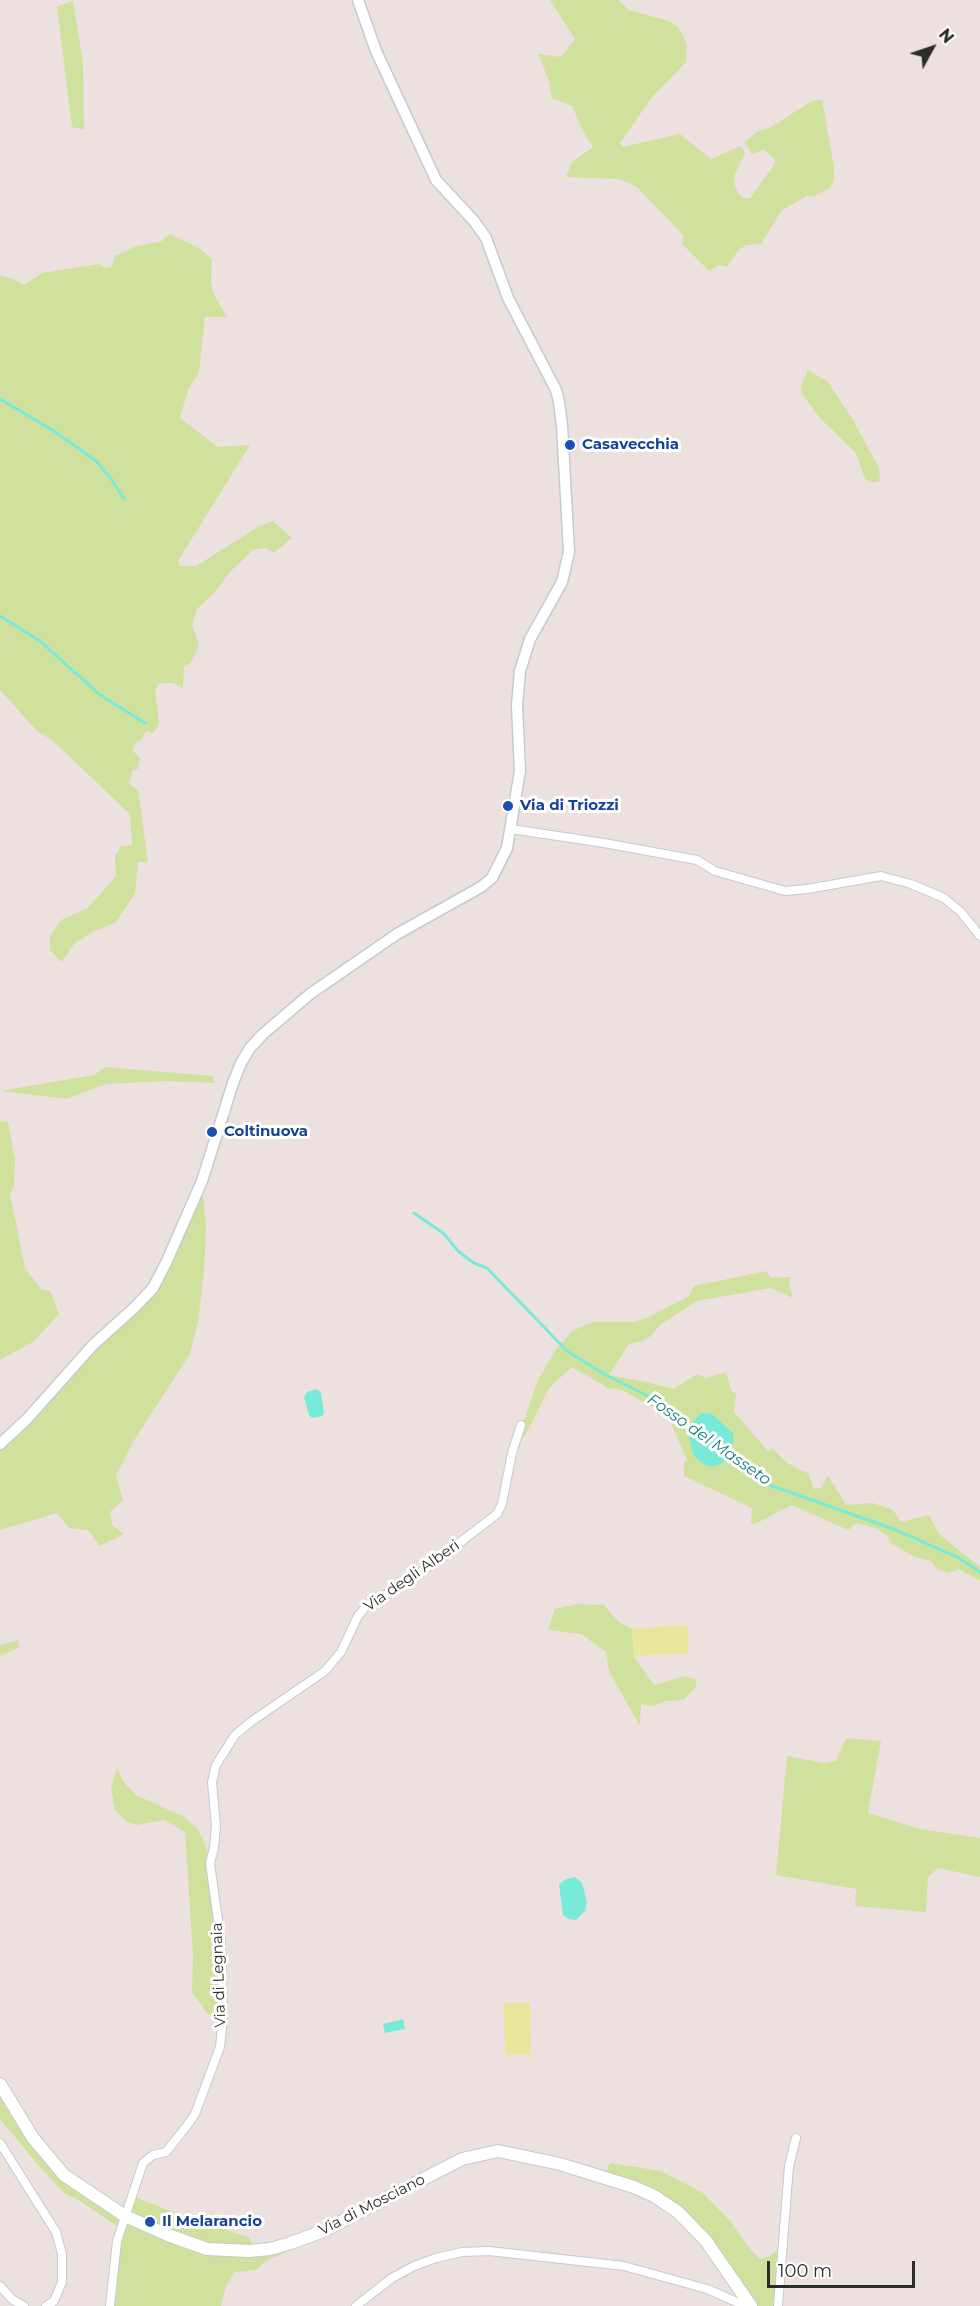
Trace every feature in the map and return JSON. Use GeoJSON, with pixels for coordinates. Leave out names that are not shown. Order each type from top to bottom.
{"type":"FeatureCollection","features":[{"type":"Feature","properties":{"kind":"main road","name":"Via di Mosciano"},"geometry":{"type":"LineString","coordinates":[[0,2084],[33,2138],[64,2175],[125,2216],[207,2249],[249,2251],[270,2249],[321,2232],[462,2158],[488,2152],[512,2152],[560,2164],[654,2196],[678,2212],[706,2241],[751,2305]]}},
{"type":"Feature","properties":{"kind":"street"},"geometry":{"type":"LineString","coordinates":[[0,1444],[27,1419],[93,1345],[153,1288],[202,1181],[233,1083],[250,1048],[263,1034],[322,986],[397,934],[469,895],[492,878],[507,848],[520,771],[517,705],[520,671],[530,639],[562,582],[569,552],[559,402],[556,390],[508,298],[486,238],[474,221],[436,180],[375,51],[358,0]]}},
{"type":"Feature","properties":{"kind":"street"},"geometry":{"type":"LineString","coordinates":[[511,829],[697,860],[715,871],[785,891],[881,876],[928,890],[944,898],[961,912],[980,936]]}},
{"type":"Feature","properties":{"kind":"street","name":"Via degli Alberi"},"geometry":{"type":"LineString","coordinates":[[210,1863],[216,1826],[212,1782],[216,1765],[236,1735],[252,1721],[325,1671],[341,1652],[358,1616],[367,1605],[407,1583],[497,1514],[502,1504],[512,1453],[521,1425]]}},
{"type":"Feature","properties":{"kind":"street","name":"Via di Legnaia"},"geometry":{"type":"LineString","coordinates":[[110,2306],[117,2241],[143,2163],[153,2155],[166,2152],[195,2114],[220,2047],[223,2018],[221,1942],[210,1863]]}},
{"type":"Feature","properties":{"kind":"street"},"geometry":{"type":"LineString","coordinates":[[778,2306],[789,2166],[796,2138]]}},
{"type":"Feature","properties":{"kind":"street"},"geometry":{"type":"LineString","coordinates":[[0,2144],[56,2232],[62,2254],[62,2282],[54,2301],[46,2306]]}},
{"type":"Feature","properties":{"kind":"street","name":"Via di Mosciano"},"geometry":{"type":"LineString","coordinates":[[356,2306],[392,2278],[414,2266],[462,2252],[489,2251],[624,2266],[707,2289],[741,2304],[751,2305]]}},
{"type":"Feature","properties":{"kind":"street"},"geometry":{"type":"LineString","coordinates":[[0,2286],[13,2300],[24,2306]]}},
{"type":"Feature","properties":{"kind":"green space"},"geometry":{"type":"Polygon","coordinates":[[[550,0],[618,0],[629,10],[669,21],[678,27],[687,44],[686,62],[653,96],[620,143],[622,147],[680,134],[711,159],[741,146],[745,153],[735,174],[734,184],[739,195],[750,198],[774,165],[775,159],[764,150],[752,154],[745,142],[757,132],[771,127],[812,101],[822,100],[834,167],[834,180],[830,188],[814,196],[807,196],[782,210],[761,244],[747,245],[739,249],[727,267],[719,265],[709,271],[682,244],[683,235],[637,187],[619,179],[566,177],[572,162],[593,147],[572,106],[552,98],[549,81],[538,54],[561,57],[575,39],[550,0]]]}},
{"type":"Feature","properties":{"kind":"green space"},"geometry":{"type":"Polygon","coordinates":[[[73,1],[83,63],[84,130],[72,127],[57,6],[73,1]]]}},
{"type":"Feature","properties":{"kind":"green space"},"geometry":{"type":"Polygon","coordinates":[[[170,234],[199,248],[212,259],[213,293],[227,317],[205,317],[199,372],[188,390],[180,418],[218,447],[250,445],[178,561],[179,566],[196,566],[258,527],[273,521],[292,538],[274,553],[265,548],[253,550],[197,609],[192,625],[199,645],[191,663],[184,667],[183,688],[173,683],[159,683],[155,691],[159,724],[153,733],[146,731],[142,739],[135,743],[133,751],[140,758],[138,769],[133,770],[129,784],[138,790],[148,862],[138,862],[135,894],[115,923],[92,932],[74,944],[62,962],[50,950],[50,936],[61,920],[88,908],[116,876],[115,856],[121,846],[132,845],[130,814],[53,741],[37,731],[0,690],[0,276],[11,278],[24,285],[42,273],[99,264],[105,268],[111,267],[115,256],[136,246],[160,242],[170,234]]]}},
{"type":"Feature","properties":{"kind":"green space"},"geometry":{"type":"Polygon","coordinates":[[[808,370],[827,381],[853,420],[879,468],[880,481],[872,483],[865,479],[856,453],[819,417],[802,394],[801,386],[808,370]]]}},
{"type":"Feature","properties":{"kind":"green space"},"geometry":{"type":"Polygon","coordinates":[[[106,1067],[213,1076],[215,1083],[166,1081],[106,1084],[67,1099],[0,1091],[94,1075],[106,1067]]]}},
{"type":"Feature","properties":{"kind":"green space"},"geometry":{"type":"Polygon","coordinates":[[[0,1121],[8,1122],[15,1160],[14,1186],[10,1194],[25,1268],[42,1290],[50,1290],[59,1314],[33,1342],[0,1360],[0,1121]]]}},
{"type":"Feature","properties":{"kind":"green space"},"geometry":{"type":"Polygon","coordinates":[[[202,1181],[206,1227],[204,1274],[198,1321],[190,1354],[133,1442],[116,1476],[123,1500],[110,1512],[112,1525],[124,1534],[100,1546],[88,1530],[69,1528],[57,1513],[0,1530],[0,1444],[153,1288],[202,1181]]]}},
{"type":"Feature","properties":{"kind":"green space"},"geometry":{"type":"Polygon","coordinates":[[[766,1271],[771,1278],[791,1277],[789,1282],[793,1298],[771,1288],[697,1301],[660,1325],[651,1336],[640,1342],[629,1344],[609,1375],[674,1389],[697,1374],[706,1378],[726,1372],[731,1390],[736,1394],[734,1412],[768,1451],[772,1448],[787,1463],[809,1474],[814,1489],[821,1488],[828,1475],[846,1505],[873,1503],[893,1510],[901,1522],[929,1515],[939,1534],[980,1567],[980,1581],[959,1569],[949,1573],[937,1569],[931,1561],[915,1557],[889,1542],[888,1536],[875,1528],[857,1523],[848,1530],[792,1505],[753,1525],[751,1522],[752,1508],[684,1476],[684,1462],[687,1460],[670,1421],[654,1408],[622,1390],[608,1388],[572,1367],[549,1388],[525,1436],[516,1443],[538,1380],[555,1351],[572,1331],[593,1322],[633,1322],[647,1318],[689,1296],[694,1286],[766,1271]]]}},
{"type":"Feature","properties":{"kind":"green space"},"geometry":{"type":"Polygon","coordinates":[[[578,1604],[604,1605],[619,1622],[632,1629],[634,1657],[654,1685],[685,1676],[697,1680],[695,1688],[683,1700],[666,1701],[652,1706],[641,1704],[640,1726],[609,1671],[606,1652],[581,1634],[548,1630],[555,1609],[578,1604]]]}},
{"type":"Feature","properties":{"kind":"green space"},"geometry":{"type":"Polygon","coordinates":[[[687,1625],[689,1653],[634,1656],[632,1629],[687,1625]]]}},
{"type":"Feature","properties":{"kind":"green space"},"geometry":{"type":"Polygon","coordinates":[[[18,1640],[20,1647],[0,1656],[0,1645],[18,1640]]]}},
{"type":"Feature","properties":{"kind":"green space"},"geometry":{"type":"Polygon","coordinates":[[[846,1738],[881,1741],[868,1813],[920,1829],[980,1838],[980,1877],[938,1868],[928,1877],[926,1912],[855,1906],[856,1889],[776,1875],[787,1756],[824,1763],[836,1761],[846,1738]]]}},
{"type":"Feature","properties":{"kind":"green space"},"geometry":{"type":"Polygon","coordinates":[[[117,1768],[123,1781],[136,1795],[184,1817],[197,1828],[204,1841],[210,1863],[221,1942],[222,2028],[207,2013],[192,1992],[193,1956],[185,1832],[164,1820],[137,1825],[126,1821],[115,1810],[111,1788],[117,1768]]]}},
{"type":"Feature","properties":{"kind":"green space"},"geometry":{"type":"Polygon","coordinates":[[[504,2003],[530,2003],[531,2055],[505,2055],[504,2003]]]}},
{"type":"Feature","properties":{"kind":"green space"},"geometry":{"type":"Polygon","coordinates":[[[0,2084],[64,2175],[125,2216],[132,2196],[197,2221],[249,2237],[255,2250],[280,2246],[281,2255],[267,2260],[256,2270],[235,2272],[226,2286],[221,2306],[110,2306],[121,2229],[80,2201],[65,2194],[39,2166],[0,2119],[0,2084]]]}},
{"type":"Feature","properties":{"kind":"green space"},"geometry":{"type":"Polygon","coordinates":[[[610,2163],[661,2171],[703,2193],[731,2222],[760,2259],[768,2257],[782,2246],[778,2306],[751,2306],[678,2212],[604,2178],[610,2163]]]}},
{"type":"Feature","properties":{"kind":"water"},"geometry":{"type":"Polygon","coordinates":[[[317,1389],[321,1393],[324,1413],[322,1416],[312,1418],[304,1397],[307,1392],[317,1389]]]}},
{"type":"Feature","properties":{"kind":"water"},"geometry":{"type":"Polygon","coordinates":[[[701,1413],[712,1414],[733,1433],[733,1447],[723,1463],[712,1467],[702,1463],[694,1456],[689,1437],[691,1425],[701,1413]]]}},
{"type":"Feature","properties":{"kind":"water"},"geometry":{"type":"Polygon","coordinates":[[[575,1877],[582,1883],[587,1902],[585,1911],[576,1920],[563,1915],[559,1884],[575,1877]]]}},
{"type":"Feature","properties":{"kind":"water"},"geometry":{"type":"Polygon","coordinates":[[[403,2019],[405,2029],[385,2033],[383,2024],[403,2019]]]}},
{"type":"Feature","properties":{"kind":"waterway"},"geometry":{"type":"LineString","coordinates":[[0,399],[54,431],[96,461],[124,499]]}},
{"type":"Feature","properties":{"kind":"waterway"},"geometry":{"type":"LineString","coordinates":[[0,616],[40,641],[100,695],[145,723]]}},
{"type":"Feature","properties":{"kind":"waterway","name":"Fosso del Masseto"},"geometry":{"type":"LineString","coordinates":[[414,1213],[443,1233],[459,1252],[474,1263],[487,1268],[567,1351],[604,1374],[660,1402],[692,1427]]}},
{"type":"Feature","properties":{"kind":"waterway","name":"Fosso del Masseto"},"geometry":{"type":"LineString","coordinates":[[726,1453],[764,1483],[896,1530],[959,1558],[980,1572]]}},
{"type":"Feature","properties":{"kind":"place","name":"Casavecchia"},"geometry":{"type":"Point","coordinates":[570,445]}},
{"type":"Feature","properties":{"kind":"place","name":"Via di Triozzi"},"geometry":{"type":"Point","coordinates":[508,806]}},
{"type":"Feature","properties":{"kind":"place","name":"Coltinuova"},"geometry":{"type":"Point","coordinates":[212,1132]}},
{"type":"Feature","properties":{"kind":"place","name":"Il Melarancio"},"geometry":{"type":"Point","coordinates":[150,2222]}}]}
